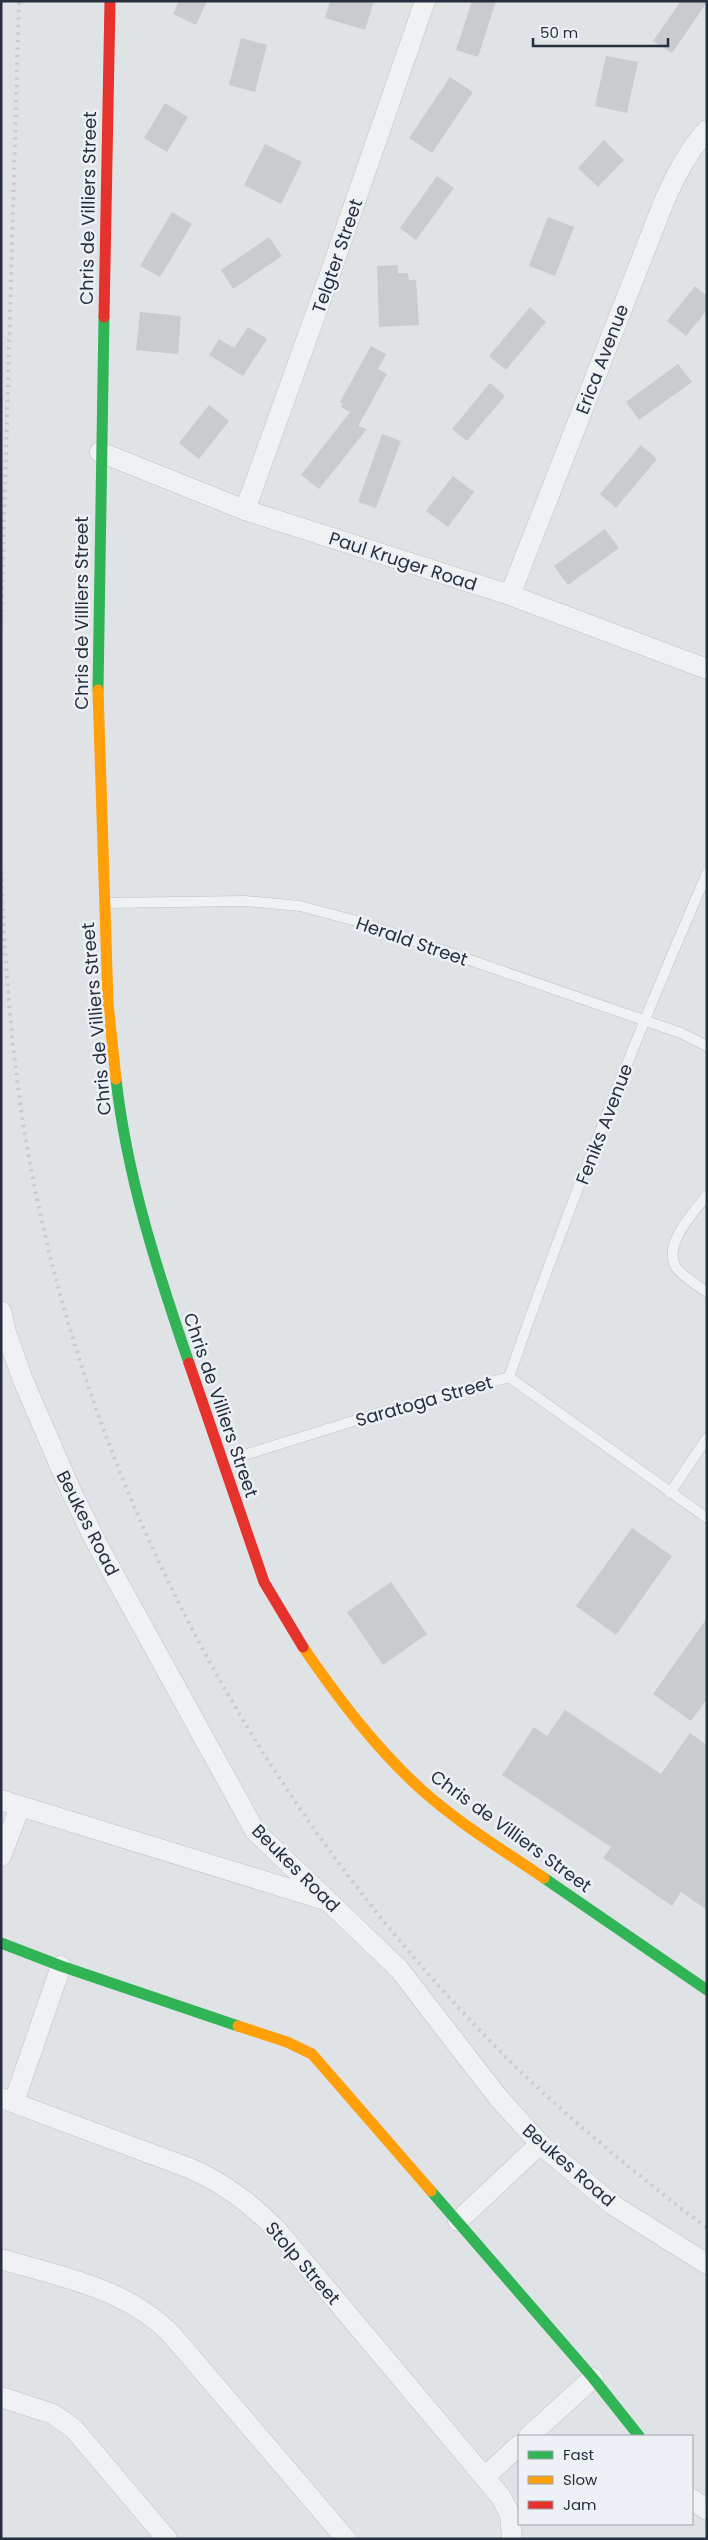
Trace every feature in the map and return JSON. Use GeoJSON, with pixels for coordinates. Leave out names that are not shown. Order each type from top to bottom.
{"type":"FeatureCollection","features":[{"type":"Feature","properties":{"kind":"street","name":"Chris de Villiers Street"},"geometry":{"type":"LineString","coordinates":[[110,1],[97,655],[108,1003],[120,1113],[130,1170],[168,1302],[264,1582],[290,1628],[322,1673],[396,1765],[424,1792],[462,1822],[707,1990]]}},
{"type":"Feature","properties":{"kind":"street","name":"Telgter Street"},"geometry":{"type":"LineString","coordinates":[[245,510],[425,1]]}},
{"type":"Feature","properties":{"kind":"street","name":"Erica Avenue"},"geometry":{"type":"LineString","coordinates":[[510,595],[665,199],[678,170],[692,147],[707,130]]}},
{"type":"Feature","properties":{"kind":"street","name":"Paul Kruger Road"},"geometry":{"type":"LineString","coordinates":[[100,452],[245,510],[510,595],[707,669]]}},
{"type":"Feature","properties":{"kind":"street","name":"Beukes Road"},"geometry":{"type":"LineString","coordinates":[[1,1311],[6,1333],[23,1380],[70,1489],[97,1544],[255,1831],[398,1969],[497,2096],[540,2144],[613,2205],[707,2264]]}},
{"type":"Feature","properties":{"kind":"street"},"geometry":{"type":"LineString","coordinates":[[1,1856],[10,1803],[329,1901]]}},
{"type":"Feature","properties":{"kind":"street"},"geometry":{"type":"LineString","coordinates":[[1,1943],[61,1966],[287,2042],[312,2054],[593,2378],[638,2435]]}},
{"type":"Feature","properties":{"kind":"street"},"geometry":{"type":"LineString","coordinates":[[8,2100],[61,1966]]}},
{"type":"Feature","properties":{"kind":"street","name":"Stolp Street"},"geometry":{"type":"LineString","coordinates":[[8,2100],[189,2168],[219,2182],[244,2199],[277,2230],[485,2476],[506,2505],[512,2527],[512,2539]]}},
{"type":"Feature","properties":{"kind":"street"},"geometry":{"type":"LineString","coordinates":[[458,2221],[540,2144]]}},
{"type":"Feature","properties":{"kind":"street"},"geometry":{"type":"LineString","coordinates":[[1,2259],[108,2292],[132,2302],[153,2316],[346,2539]]}},
{"type":"Feature","properties":{"kind":"street"},"geometry":{"type":"LineString","coordinates":[[530,2435],[593,2378]]}},
{"type":"Feature","properties":{"kind":"street"},"geometry":{"type":"LineString","coordinates":[[1,2397],[53,2414],[74,2429],[167,2539]]}},
{"type":"Feature","properties":{"kind":"street"},"geometry":{"type":"LineString","coordinates":[[485,2476],[518,2446]]}},
{"type":"Feature","properties":{"kind":"street"},"geometry":{"type":"LineString","coordinates":[[693,2500],[707,2510]]}},
{"type":"Feature","properties":{"kind":"lane","name":"Feniks Avenue"},"geometry":{"type":"LineString","coordinates":[[509,1377],[643,1021],[707,873]]}},
{"type":"Feature","properties":{"kind":"lane","name":"Herald Street"},"geometry":{"type":"LineString","coordinates":[[104,903],[245,901],[300,906],[360,922],[681,1033],[707,1046]]}},
{"type":"Feature","properties":{"kind":"lane"},"geometry":{"type":"LineString","coordinates":[[707,1195],[677,1238],[673,1260],[679,1271],[707,1292]]}},
{"type":"Feature","properties":{"kind":"lane","name":"Saratoga Street"},"geometry":{"type":"LineString","coordinates":[[222,1462],[379,1413],[509,1377],[707,1518]]}},
{"type":"Feature","properties":{"kind":"lane"},"geometry":{"type":"LineString","coordinates":[[670,1493],[707,1438]]}},
{"type":"Feature","properties":{"kind":"building"},"geometry":{"type":"Polygon","coordinates":[[[179,1],[207,1],[196,25],[173,14],[179,1]]]}},
{"type":"Feature","properties":{"kind":"building"},"geometry":{"type":"Polygon","coordinates":[[[330,1],[374,1],[365,30],[325,18],[330,1]]]}},
{"type":"Feature","properties":{"kind":"building"},"geometry":{"type":"Polygon","coordinates":[[[472,1],[496,1],[478,57],[456,50],[472,1]]]}},
{"type":"Feature","properties":{"kind":"building"},"geometry":{"type":"Polygon","coordinates":[[[681,1],[707,2],[672,53],[653,41],[681,1]]]}},
{"type":"Feature","properties":{"kind":"building"},"geometry":{"type":"Polygon","coordinates":[[[241,38],[267,45],[255,92],[229,85],[241,38]]]}},
{"type":"Feature","properties":{"kind":"building"},"geometry":{"type":"Polygon","coordinates":[[[606,56],[638,62],[627,113],[595,106],[606,56]]]}},
{"type":"Feature","properties":{"kind":"building"},"geometry":{"type":"Polygon","coordinates":[[[450,77],[473,92],[432,153],[409,138],[450,77]]]}},
{"type":"Feature","properties":{"kind":"building"},"geometry":{"type":"Polygon","coordinates":[[[165,103],[188,117],[167,152],[144,138],[165,103]]]}},
{"type":"Feature","properties":{"kind":"building"},"geometry":{"type":"Polygon","coordinates":[[[604,140],[624,160],[598,187],[578,168],[604,140]]]}},
{"type":"Feature","properties":{"kind":"building"},"geometry":{"type":"Polygon","coordinates":[[[265,144],[302,162],[281,204],[244,185],[265,144]]]}},
{"type":"Feature","properties":{"kind":"building"},"geometry":{"type":"Polygon","coordinates":[[[437,176],[454,188],[416,240],[400,228],[437,176]]]}},
{"type":"Feature","properties":{"kind":"building"},"geometry":{"type":"Polygon","coordinates":[[[172,212],[192,224],[160,277],[140,266],[172,212]]]}},
{"type":"Feature","properties":{"kind":"building"},"geometry":{"type":"Polygon","coordinates":[[[548,217],[574,227],[555,276],[529,266],[548,217]]]}},
{"type":"Feature","properties":{"kind":"building"},"geometry":{"type":"Polygon","coordinates":[[[269,237],[282,256],[233,289],[221,270],[269,237]]]}},
{"type":"Feature","properties":{"kind":"building"},"geometry":{"type":"Polygon","coordinates":[[[398,265],[398,273],[408,273],[409,280],[416,280],[419,325],[379,327],[377,266],[398,265]]]}},
{"type":"Feature","properties":{"kind":"building"},"geometry":{"type":"Polygon","coordinates":[[[695,286],[707,296],[707,310],[686,336],[667,321],[695,286]]]}},
{"type":"Feature","properties":{"kind":"building"},"geometry":{"type":"Polygon","coordinates":[[[530,307],[546,322],[506,370],[489,356],[530,307]]]}},
{"type":"Feature","properties":{"kind":"building"},"geometry":{"type":"Polygon","coordinates":[[[140,312],[181,316],[178,354],[136,350],[140,312]]]}},
{"type":"Feature","properties":{"kind":"building"},"geometry":{"type":"Polygon","coordinates":[[[248,327],[267,339],[243,376],[209,355],[219,339],[234,348],[248,327]]]}},
{"type":"Feature","properties":{"kind":"building"},"geometry":{"type":"Polygon","coordinates":[[[371,346],[386,354],[378,369],[387,374],[358,426],[367,429],[319,489],[301,475],[350,412],[341,407],[343,404],[340,402],[371,346]]]}},
{"type":"Feature","properties":{"kind":"building"},"geometry":{"type":"Polygon","coordinates":[[[678,364],[692,382],[639,420],[626,402],[678,364]]]}},
{"type":"Feature","properties":{"kind":"building"},"geometry":{"type":"Polygon","coordinates":[[[490,383],[505,396],[467,441],[452,429],[490,383]]]}},
{"type":"Feature","properties":{"kind":"building"},"geometry":{"type":"Polygon","coordinates":[[[209,405],[229,421],[199,459],[179,443],[209,405]]]}},
{"type":"Feature","properties":{"kind":"building"},"geometry":{"type":"Polygon","coordinates":[[[382,434],[401,441],[376,508],[358,502],[382,434]]]}},
{"type":"Feature","properties":{"kind":"building"},"geometry":{"type":"Polygon","coordinates":[[[641,445],[657,459],[616,508],[600,494],[641,445]]]}},
{"type":"Feature","properties":{"kind":"building"},"geometry":{"type":"Polygon","coordinates":[[[453,476],[474,492],[448,527],[426,511],[453,476]]]}},
{"type":"Feature","properties":{"kind":"building"},"geometry":{"type":"Polygon","coordinates":[[[605,529],[619,548],[568,585],[554,566],[605,529]]]}},
{"type":"Feature","properties":{"kind":"building"},"geometry":{"type":"Polygon","coordinates":[[[632,1528],[672,1556],[616,1635],[576,1606],[632,1528]]]}},
{"type":"Feature","properties":{"kind":"building"},"geometry":{"type":"Polygon","coordinates":[[[391,1582],[427,1634],[383,1665],[347,1612],[391,1582]]]}},
{"type":"Feature","properties":{"kind":"building"},"geometry":{"type":"Polygon","coordinates":[[[707,1618],[707,1699],[691,1721],[653,1694],[707,1618]]]}},
{"type":"Feature","properties":{"kind":"building"},"geometry":{"type":"Polygon","coordinates":[[[565,1710],[661,1774],[690,1733],[707,1745],[707,1910],[681,1892],[672,1906],[603,1858],[611,1847],[502,1775],[534,1727],[547,1736],[565,1710]]]}},
{"type":"Feature","properties":{"kind":"railway"},"geometry":{"type":"LineString","coordinates":[[1,627],[19,1]]}},
{"type":"Feature","properties":{"kind":"railway"},"geometry":{"type":"LineString","coordinates":[[1,871],[4,939],[16,1074],[26,1141],[54,1271],[93,1399],[141,1523],[200,1643],[267,1759],[343,1869],[427,1972],[540,2090],[610,2151],[707,2228]]}},
{"type":"Feature","properties":{"kind":"traffic: fast"},"geometry":{"type":"LineString","coordinates":[[98,690],[104,317]]}},
{"type":"Feature","properties":{"kind":"traffic: fast"},"geometry":{"type":"LineString","coordinates":[[116,1079],[135,1187],[155,1258],[189,1363]]}},
{"type":"Feature","properties":{"kind":"traffic: fast"},"geometry":{"type":"LineString","coordinates":[[544,1878],[707,1990]]}},
{"type":"Feature","properties":{"kind":"traffic: fast"},"geometry":{"type":"LineString","coordinates":[[1,1943],[61,1966],[238,2026]]}},
{"type":"Feature","properties":{"kind":"traffic: fast"},"geometry":{"type":"LineString","coordinates":[[431,2191],[593,2378],[638,2435]]}},
{"type":"Feature","properties":{"kind":"traffic: slow"},"geometry":{"type":"LineString","coordinates":[[98,690],[108,1003],[116,1079]]}},
{"type":"Feature","properties":{"kind":"traffic: slow"},"geometry":{"type":"LineString","coordinates":[[303,1647],[359,1723],[406,1775],[452,1815],[544,1878]]}},
{"type":"Feature","properties":{"kind":"traffic: slow"},"geometry":{"type":"LineString","coordinates":[[238,2026],[287,2042],[312,2054],[431,2191]]}},
{"type":"Feature","properties":{"kind":"traffic: jam"},"geometry":{"type":"LineString","coordinates":[[104,317],[110,1]]}},
{"type":"Feature","properties":{"kind":"traffic: jam"},"geometry":{"type":"LineString","coordinates":[[189,1363],[264,1582],[303,1647]]}}]}
